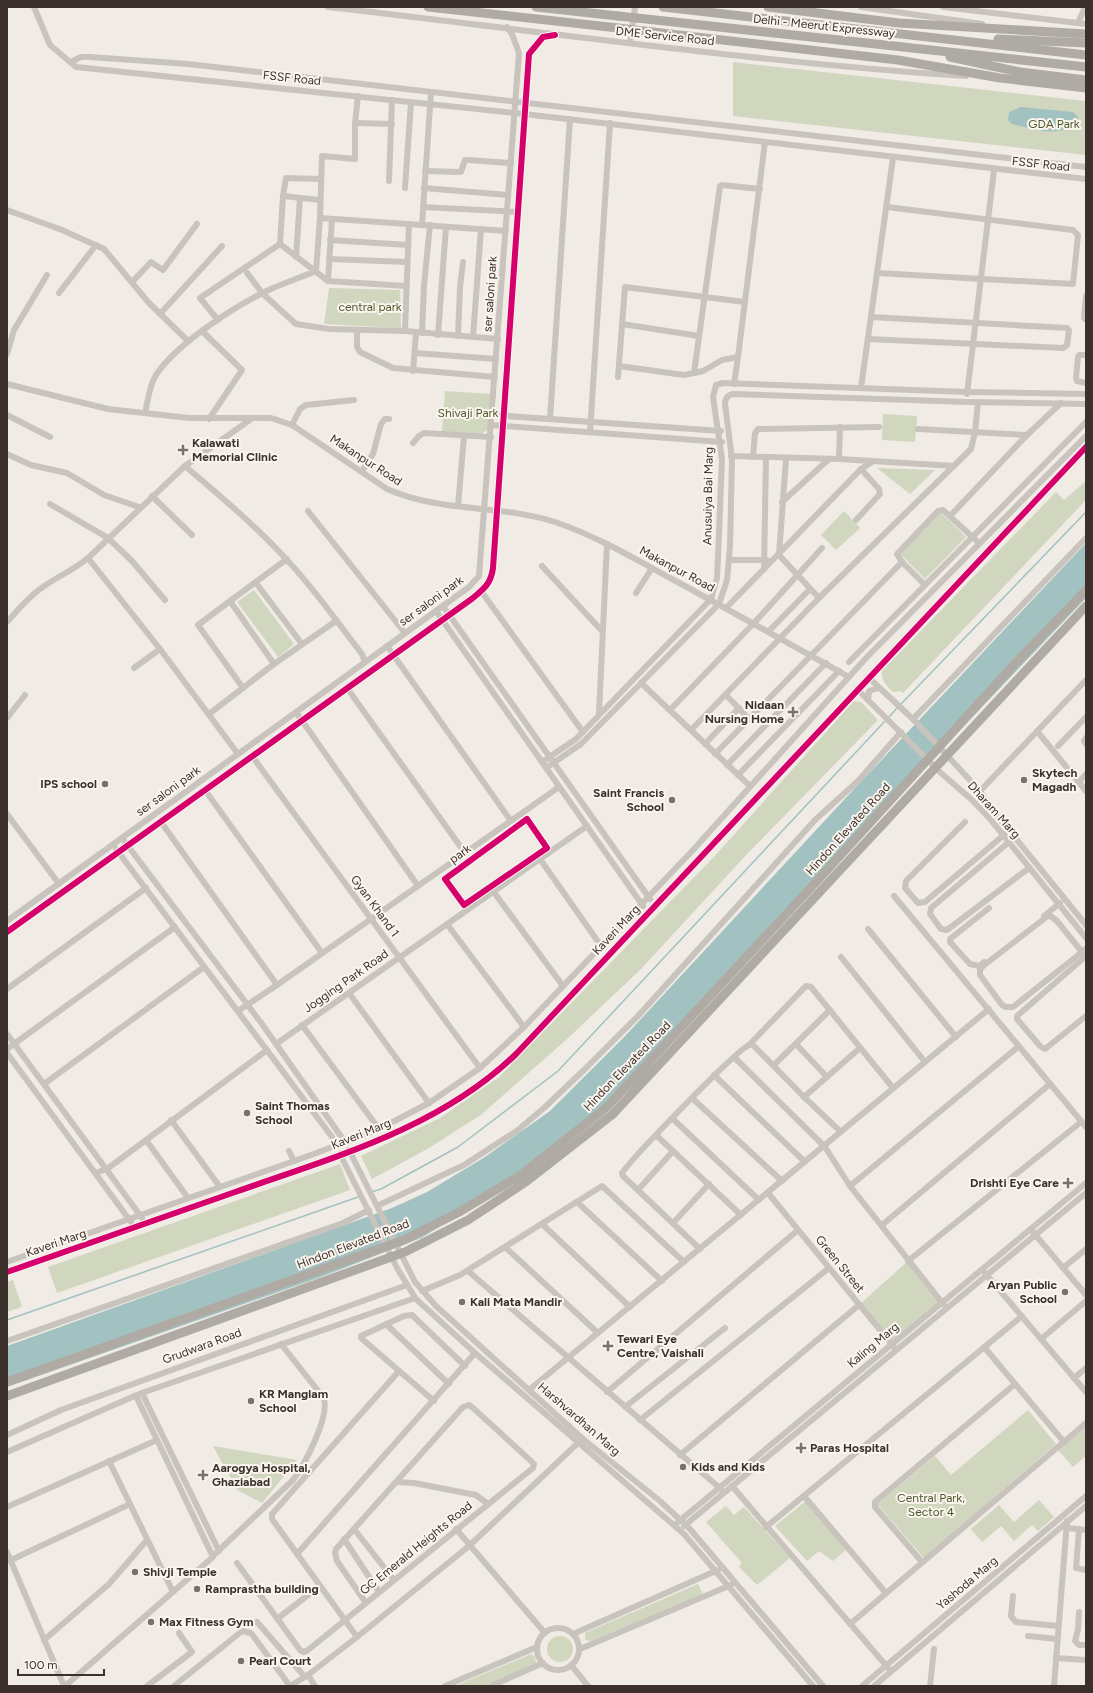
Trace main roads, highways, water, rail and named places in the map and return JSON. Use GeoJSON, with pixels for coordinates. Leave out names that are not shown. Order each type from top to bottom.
{"type":"FeatureCollection","features":[{"type":"Feature","properties":{"kind":"highway"},"geometry":{"type":"LineString","coordinates":[[428,7],[898,60],[1000,78],[1086,88]]}},
{"type":"Feature","properties":{"kind":"highway","name":"Delhi - Meerut Expressway"},"geometry":{"type":"LineString","coordinates":[[536,7],[1086,67]]}},
{"type":"Feature","properties":{"kind":"highway","name":"Delhi - Meerut Expressway"},"geometry":{"type":"LineString","coordinates":[[663,7],[1086,55]]}},
{"type":"Feature","properties":{"kind":"highway"},"geometry":{"type":"LineString","coordinates":[[768,7],[899,23],[1086,34]]}},
{"type":"Feature","properties":{"kind":"highway"},"geometry":{"type":"LineString","coordinates":[[947,39],[1039,40],[1086,43]]}},
{"type":"Feature","properties":{"kind":"highway"},"geometry":{"type":"LineString","coordinates":[[901,46],[1020,72],[1086,80]]}},
{"type":"Feature","properties":{"kind":"highway","name":"Hindon Elevated Road"},"geometry":{"type":"LineString","coordinates":[[7,1382],[404,1240],[461,1211],[521,1175],[607,1107],[818,880],[1010,669],[1086,590]]}},
{"type":"Feature","properties":{"kind":"highway","name":"Hindon Elevated Road"},"geometry":{"type":"LineString","coordinates":[[7,1396],[405,1252],[468,1220],[527,1181],[613,1114],[1086,606]]}},
{"type":"Feature","properties":{"kind":"water"},"geometry":{"type":"Polygon","coordinates":[[[1021,107],[1073,112],[1078,117],[1078,122],[1071,127],[1055,131],[1037,130],[1012,124],[1008,120],[1009,112],[1021,107]]]}},
{"type":"Feature","properties":{"kind":"water"},"geometry":{"type":"Polygon","coordinates":[[[1086,543],[1086,598],[897,796],[707,1003],[634,1086],[528,1172],[421,1238],[321,1277],[7,1387],[7,1346],[392,1208],[427,1192],[485,1157],[550,1111],[627,1034],[855,788],[1086,543]]]}},
{"type":"Feature","properties":{"kind":"waterway"},"geometry":{"type":"LineString","coordinates":[[900,705],[1086,512]]}},
{"type":"Feature","properties":{"kind":"waterway"},"geometry":{"type":"LineString","coordinates":[[889,717],[897,708]]}},
{"type":"Feature","properties":{"kind":"waterway"},"geometry":{"type":"LineString","coordinates":[[371,1192],[381,1189],[458,1147],[558,1071],[886,720]]}},
{"type":"Feature","properties":{"kind":"waterway"},"geometry":{"type":"LineString","coordinates":[[7,1320],[358,1197]]}},
{"type":"Feature","properties":{"kind":"place","name":"Kalawati Memorial Clinic"},"geometry":{"type":"Point","coordinates":[183,450]}},
{"type":"Feature","properties":{"kind":"place","name":"Nidaan Nursing Home"},"geometry":{"type":"Point","coordinates":[793,712]}},
{"type":"Feature","properties":{"kind":"place","name":"Skytech Magadh"},"geometry":{"type":"Point","coordinates":[1024,780]}},
{"type":"Feature","properties":{"kind":"place","name":"IPS school"},"geometry":{"type":"Point","coordinates":[105,784]}},
{"type":"Feature","properties":{"kind":"place","name":"Saint Francis School"},"geometry":{"type":"Point","coordinates":[672,800]}},
{"type":"Feature","properties":{"kind":"place","name":"Saint Thomas School"},"geometry":{"type":"Point","coordinates":[247,1113]}},
{"type":"Feature","properties":{"kind":"place","name":"Drishti Eye Care"},"geometry":{"type":"Point","coordinates":[1068,1183]}},
{"type":"Feature","properties":{"kind":"place","name":"Aryan Public School"},"geometry":{"type":"Point","coordinates":[1065,1292]}},
{"type":"Feature","properties":{"kind":"place","name":"Kali Mata Mandir"},"geometry":{"type":"Point","coordinates":[462,1302]}},
{"type":"Feature","properties":{"kind":"place","name":"Tewari Eye Centre, Vaishali"},"geometry":{"type":"Point","coordinates":[608,1346]}},
{"type":"Feature","properties":{"kind":"place","name":"KR Manglam School"},"geometry":{"type":"Point","coordinates":[251,1401]}},
{"type":"Feature","properties":{"kind":"place","name":"Paras Hospital"},"geometry":{"type":"Point","coordinates":[801,1448]}},
{"type":"Feature","properties":{"kind":"place","name":"Kids and Kids"},"geometry":{"type":"Point","coordinates":[683,1467]}},
{"type":"Feature","properties":{"kind":"place","name":"Aarogya Hospital, Ghaziabad"},"geometry":{"type":"Point","coordinates":[203,1475]}},
{"type":"Feature","properties":{"kind":"place","name":"Shivji Temple"},"geometry":{"type":"Point","coordinates":[135,1572]}},
{"type":"Feature","properties":{"kind":"place","name":"Ramprastha building"},"geometry":{"type":"Point","coordinates":[197,1589]}},
{"type":"Feature","properties":{"kind":"place","name":"Max Fitness Gym"},"geometry":{"type":"Point","coordinates":[151,1622]}},
{"type":"Feature","properties":{"kind":"place","name":"Pearl Court"},"geometry":{"type":"Point","coordinates":[241,1661]}},
{"type":"Feature","properties":{"kind":"park label","name":"GDA Park"},"geometry":{"type":"Point","coordinates":[1054,124]}},
{"type":"Feature","properties":{"kind":"park label","name":"central park"},"geometry":{"type":"Point","coordinates":[370,307]}},
{"type":"Feature","properties":{"kind":"park label","name":"Shivaji Park"},"geometry":{"type":"Point","coordinates":[468,413]}},
{"type":"Feature","properties":{"kind":"park label","name":"Central Park, Sector 4"},"geometry":{"type":"Point","coordinates":[931,1505]}}]}
